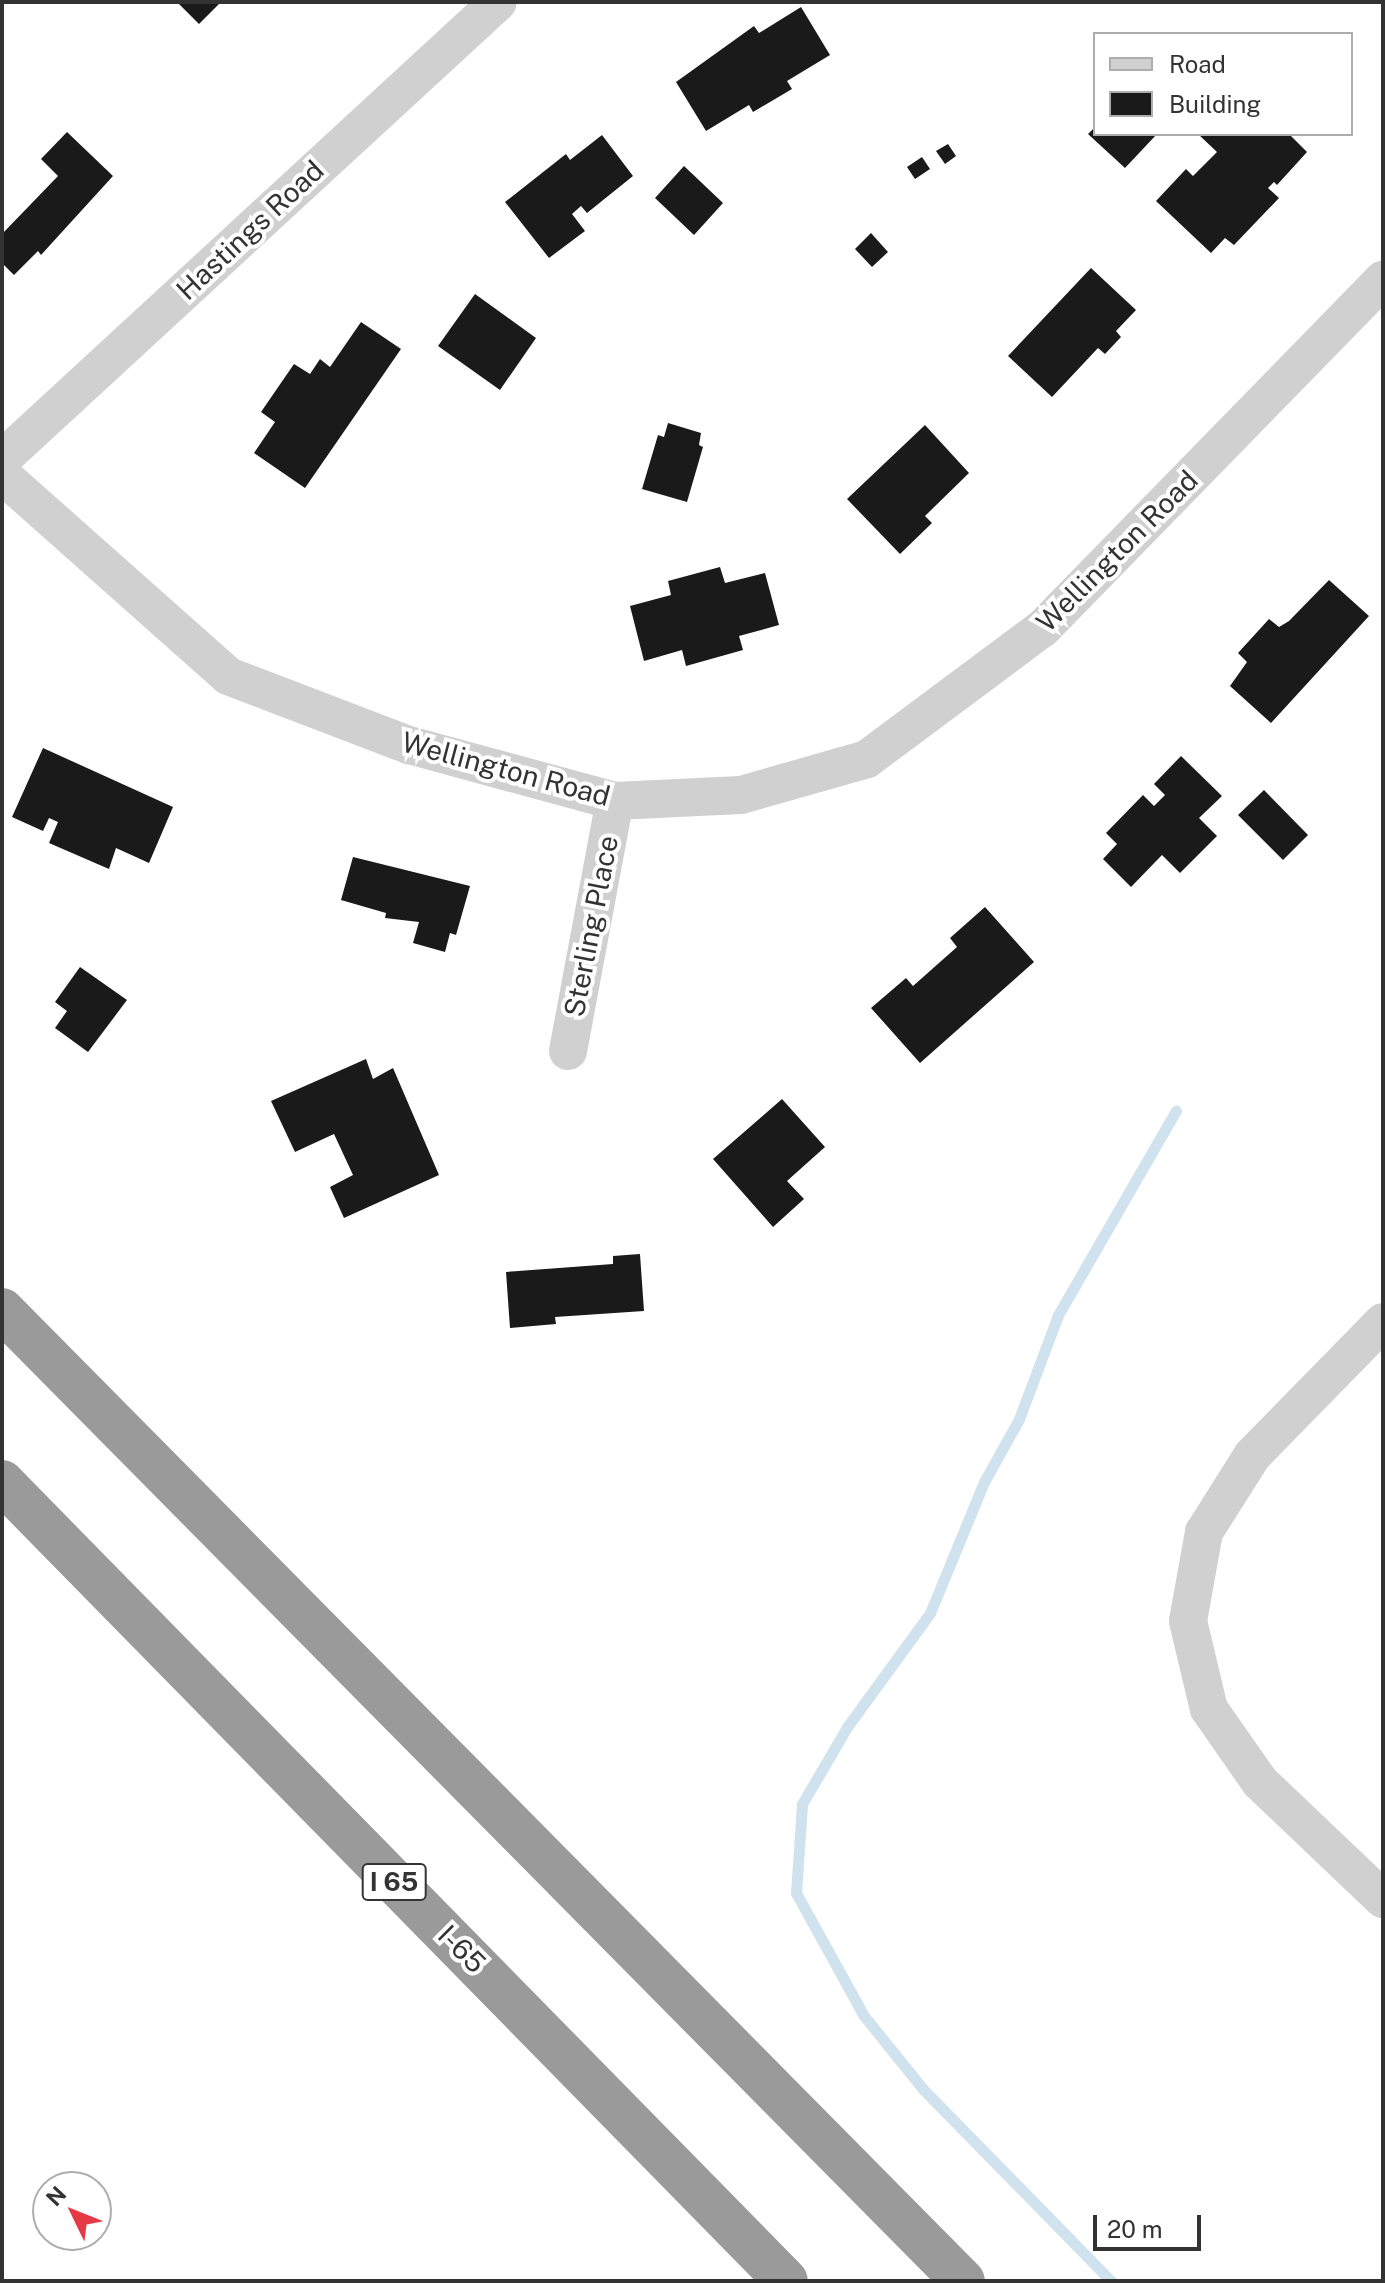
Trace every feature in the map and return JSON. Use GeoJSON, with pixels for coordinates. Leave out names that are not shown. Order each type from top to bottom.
{"type":"FeatureCollection","features":[{"type":"Feature","properties":{"kind":"highway"},"geometry":{"type":"LineString","coordinates":[[2,1310],[963,2281]]}},
{"type":"Feature","properties":{"kind":"highway","name":"I-65"},"geometry":{"type":"LineString","coordinates":[[2,1482],[786,2281]]}},
{"type":"Feature","properties":{"kind":"street","name":"Hastings Road"},"geometry":{"type":"LineString","coordinates":[[2,459],[498,2]]}},
{"type":"Feature","properties":{"kind":"street","name":"Wellington Road"},"geometry":{"type":"LineString","coordinates":[[2,475],[228,676],[409,745],[615,801],[741,795],[867,759],[1043,628],[1383,280]]}},
{"type":"Feature","properties":{"kind":"street","name":"Sterling Place"},"geometry":{"type":"LineString","coordinates":[[568,1051],[615,801]]}},
{"type":"Feature","properties":{"kind":"street"},"geometry":{"type":"LineString","coordinates":[[1383,1322],[1252,1456],[1204,1532],[1188,1621],[1209,1709],[1260,1782],[1383,1899]]}},
{"type":"Feature","properties":{"kind":"building"},"geometry":{"type":"Polygon","coordinates":[[[177,2],[221,2],[199,24],[177,2]]]}},
{"type":"Feature","properties":{"kind":"building"},"geometry":{"type":"Polygon","coordinates":[[[801,7],[830,55],[787,81],[792,89],[753,112],[749,105],[706,131],[676,82],[754,26],[759,33],[801,7]]]}},
{"type":"Feature","properties":{"kind":"building"},"geometry":{"type":"Polygon","coordinates":[[[1093,129],[1093,136],[1155,136],[1125,168],[1088,134],[1093,129]]]}},
{"type":"Feature","properties":{"kind":"building"},"geometry":{"type":"Polygon","coordinates":[[[67,132],[113,176],[41,255],[38,251],[14,275],[2,263],[2,234],[58,176],[41,159],[67,132]]]}},
{"type":"Feature","properties":{"kind":"building"},"geometry":{"type":"Polygon","coordinates":[[[602,135],[633,176],[587,213],[581,206],[572,214],[585,231],[549,258],[505,202],[566,154],[570,160],[602,135]]]}},
{"type":"Feature","properties":{"kind":"building"},"geometry":{"type":"Polygon","coordinates":[[[1200,136],[1291,136],[1307,152],[1277,185],[1274,182],[1268,188],[1279,198],[1234,245],[1225,238],[1211,253],[1156,201],[1186,169],[1193,176],[1217,152],[1200,136]]]}},
{"type":"Feature","properties":{"kind":"building"},"geometry":{"type":"Polygon","coordinates":[[[948,144],[956,156],[945,164],[936,151],[948,144]]]}},
{"type":"Feature","properties":{"kind":"building"},"geometry":{"type":"Polygon","coordinates":[[[922,157],[930,169],[915,179],[907,167],[922,157]]]}},
{"type":"Feature","properties":{"kind":"building"},"geometry":{"type":"Polygon","coordinates":[[[684,166],[723,203],[694,235],[655,198],[684,166]]]}},
{"type":"Feature","properties":{"kind":"building"},"geometry":{"type":"Polygon","coordinates":[[[871,233],[888,252],[872,267],[855,249],[871,233]]]}},
{"type":"Feature","properties":{"kind":"building"},"geometry":{"type":"Polygon","coordinates":[[[1091,268],[1136,310],[1116,331],[1121,337],[1105,354],[1098,348],[1052,397],[1008,356],[1091,268]]]}},
{"type":"Feature","properties":{"kind":"building"},"geometry":{"type":"Polygon","coordinates":[[[475,294],[536,338],[500,390],[438,346],[475,294]]]}},
{"type":"Feature","properties":{"kind":"building"},"geometry":{"type":"Polygon","coordinates":[[[361,322],[401,349],[305,488],[254,453],[275,422],[261,412],[294,364],[310,374],[320,359],[330,367],[361,322]]]}},
{"type":"Feature","properties":{"kind":"building"},"geometry":{"type":"Polygon","coordinates":[[[668,423],[701,433],[699,445],[703,447],[687,502],[642,489],[658,435],[664,437],[668,423]]]}},
{"type":"Feature","properties":{"kind":"building"},"geometry":{"type":"Polygon","coordinates":[[[925,425],[969,473],[925,516],[932,523],[900,554],[847,499],[925,425]]]}},
{"type":"Feature","properties":{"kind":"building"},"geometry":{"type":"Polygon","coordinates":[[[720,567],[725,583],[765,573],[779,625],[739,636],[743,650],[686,666],[682,650],[644,661],[630,606],[671,595],[668,581],[720,567]]]}},
{"type":"Feature","properties":{"kind":"building"},"geometry":{"type":"Polygon","coordinates":[[[1329,580],[1369,616],[1271,723],[1230,686],[1247,662],[1238,653],[1269,619],[1279,627],[1289,621],[1329,580]]]}},
{"type":"Feature","properties":{"kind":"building"},"geometry":{"type":"Polygon","coordinates":[[[43,748],[173,807],[149,863],[116,848],[109,869],[49,843],[58,822],[49,818],[43,831],[12,817],[43,748]]]}},
{"type":"Feature","properties":{"kind":"building"},"geometry":{"type":"Polygon","coordinates":[[[1181,756],[1222,796],[1199,818],[1217,836],[1180,873],[1162,855],[1131,887],[1103,859],[1117,844],[1106,833],[1143,795],[1154,806],[1165,795],[1154,784],[1181,756]]]}},
{"type":"Feature","properties":{"kind":"building"},"geometry":{"type":"Polygon","coordinates":[[[1264,790],[1308,835],[1283,860],[1238,815],[1264,790]]]}},
{"type":"Feature","properties":{"kind":"building"},"geometry":{"type":"Polygon","coordinates":[[[353,857],[470,886],[456,935],[450,933],[445,952],[413,943],[419,922],[385,918],[386,913],[341,900],[353,857]]]}},
{"type":"Feature","properties":{"kind":"building"},"geometry":{"type":"Polygon","coordinates":[[[985,907],[1034,962],[920,1063],[871,1008],[906,978],[913,986],[957,947],[950,938],[985,907]]]}},
{"type":"Feature","properties":{"kind":"building"},"geometry":{"type":"Polygon","coordinates":[[[80,967],[127,1000],[88,1052],[55,1028],[67,1011],[55,1002],[80,967]]]}},
{"type":"Feature","properties":{"kind":"building"},"geometry":{"type":"Polygon","coordinates":[[[366,1059],[373,1079],[393,1068],[439,1175],[344,1218],[330,1187],[353,1175],[334,1134],[295,1152],[271,1101],[366,1059]]]}},
{"type":"Feature","properties":{"kind":"building"},"geometry":{"type":"Polygon","coordinates":[[[782,1099],[825,1147],[787,1181],[804,1199],[773,1227],[713,1159],[782,1099]]]}},
{"type":"Feature","properties":{"kind":"building"},"geometry":{"type":"Polygon","coordinates":[[[640,1254],[644,1311],[555,1317],[556,1324],[510,1328],[506,1272],[613,1264],[613,1256],[640,1254]]]}},
{"type":"Feature","properties":{"kind":"waterway"},"geometry":{"type":"LineString","coordinates":[[1111,2281],[923,2089],[864,2016],[796,1893],[802,1804],[847,1727],[930,1613],[984,1482],[1019,1419],[1058,1315],[1176,1111]]}}]}
